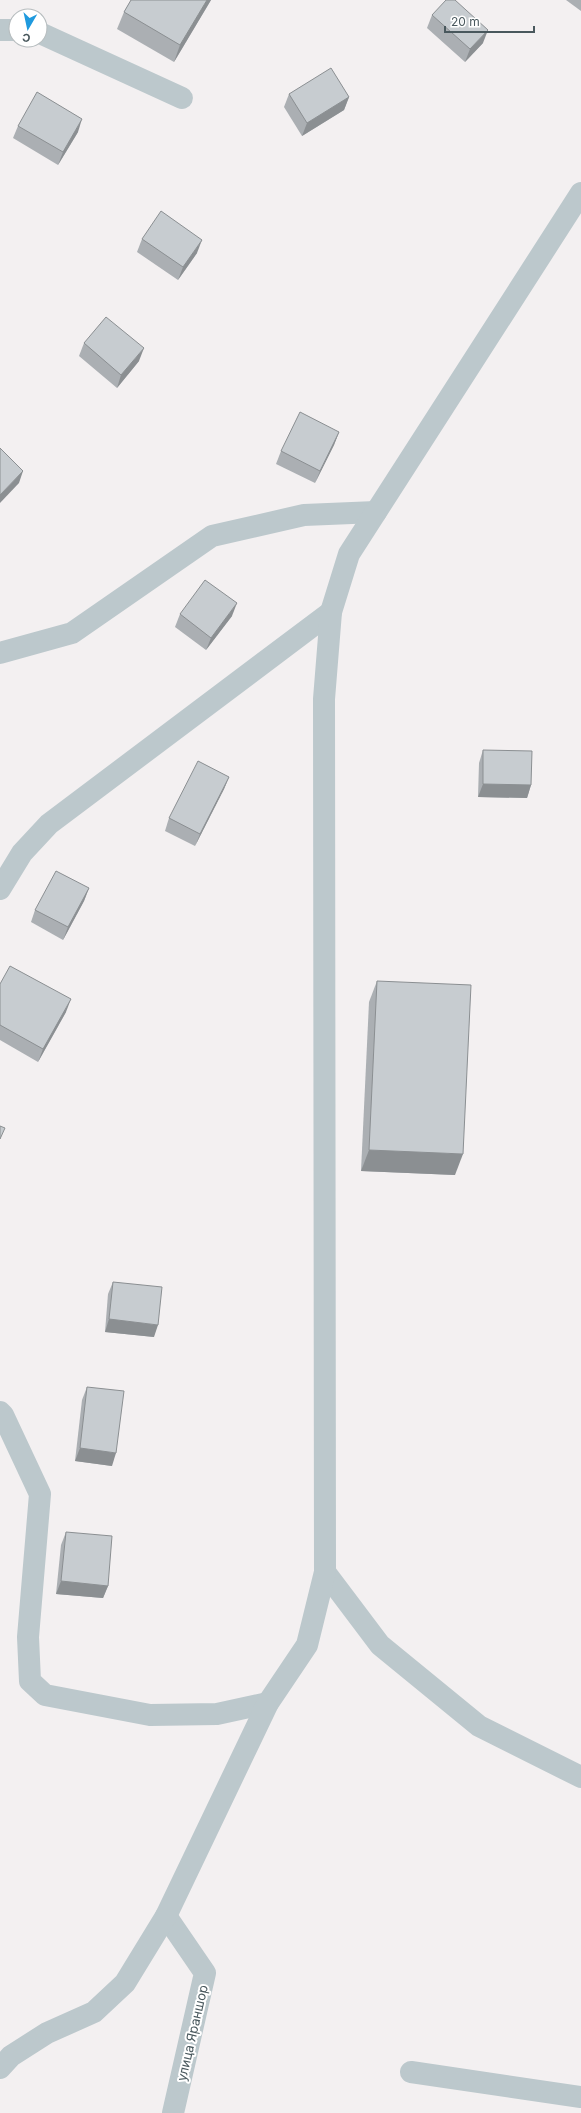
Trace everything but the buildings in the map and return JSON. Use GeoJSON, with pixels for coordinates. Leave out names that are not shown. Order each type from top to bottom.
{"type":"FeatureCollection","features":[{"type":"Feature","properties":{"kind":"street"},"geometry":{"type":"LineString","coordinates":[[48,37],[182,98]]}},
{"type":"Feature","properties":{"kind":"street"},"geometry":{"type":"LineString","coordinates":[[0,2068],[11,2056],[47,2033],[94,2012],[125,1983],[166,1916],[268,1703],[307,1645],[325,1572],[324,699],[331,612],[349,554],[581,193]]}},
{"type":"Feature","properties":{"kind":"street"},"geometry":{"type":"LineString","coordinates":[[0,653],[72,633],[212,536],[304,514],[376,512]]}},
{"type":"Feature","properties":{"kind":"street"},"geometry":{"type":"LineString","coordinates":[[0,889],[22,853],[49,824],[331,612]]}},
{"type":"Feature","properties":{"kind":"street"},"geometry":{"type":"LineString","coordinates":[[0,1412],[3,1414],[40,1494],[28,1637],[30,1681],[45,1695],[150,1715],[217,1714],[268,1703]]}},
{"type":"Feature","properties":{"kind":"street"},"geometry":{"type":"LineString","coordinates":[[325,1572],[380,1645],[479,1726],[581,1777]]}},
{"type":"Feature","properties":{"kind":"street","name":"улица Яраншор"},"geometry":{"type":"LineString","coordinates":[[166,1916],[205,1973],[174,2113]]}},
{"type":"Feature","properties":{"kind":"street"},"geometry":{"type":"LineString","coordinates":[[411,2072],[581,2097]]}}]}
